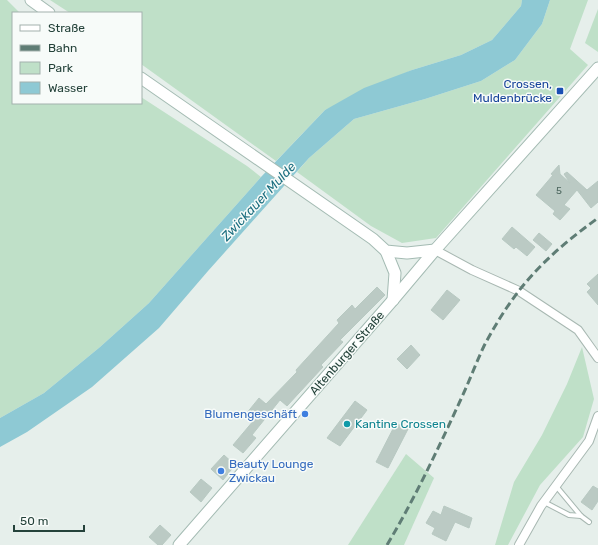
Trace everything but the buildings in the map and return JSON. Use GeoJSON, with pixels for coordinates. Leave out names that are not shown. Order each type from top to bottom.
{"type":"FeatureCollection","features":[{"type":"Feature","properties":{"kind":"street"},"geometry":{"type":"LineString","coordinates":[[30,0],[48,12]]}},
{"type":"Feature","properties":{"kind":"street","name":"Altenburger Straße"},"geometry":{"type":"LineString","coordinates":[[179,545],[435,250],[598,68]]}},
{"type":"Feature","properties":{"kind":"street"},"geometry":{"type":"LineString","coordinates":[[142,79],[341,219],[372,239],[386,251],[395,272],[393,300]]}},
{"type":"Feature","properties":{"kind":"street"},"geometry":{"type":"LineString","coordinates":[[386,251],[407,253],[435,250],[472,270],[519,291],[578,330],[598,358]]}},
{"type":"Feature","properties":{"kind":"street"},"geometry":{"type":"LineString","coordinates":[[519,545],[544,502],[589,441],[598,416]]}},
{"type":"Feature","properties":{"kind":"lane"},"geometry":{"type":"LineString","coordinates":[[556,485],[581,516],[590,522]]}},
{"type":"Feature","properties":{"kind":"lane"},"geometry":{"type":"LineString","coordinates":[[544,502],[569,514],[581,516]]}},
{"type":"Feature","properties":{"kind":"green space"},"geometry":{"type":"Polygon","coordinates":[[[0,0],[7,0],[19,12],[12,12],[12,104],[142,104],[142,98],[247,166],[261,177],[149,303],[100,347],[44,393],[0,418],[0,0]]]}},
{"type":"Feature","properties":{"kind":"green space"},"geometry":{"type":"Polygon","coordinates":[[[50,0],[522,0],[521,6],[492,40],[461,55],[412,70],[325,110],[276,161],[142,65],[142,12],[68,12],[50,0]]]}},
{"type":"Feature","properties":{"kind":"green space"},"geometry":{"type":"Polygon","coordinates":[[[550,0],[588,0],[570,49],[588,65],[436,238],[402,243],[371,226],[297,172],[309,158],[354,119],[481,81],[515,60],[542,24],[550,0]]]}},
{"type":"Feature","properties":{"kind":"green space"},"geometry":{"type":"Polygon","coordinates":[[[598,9],[598,52],[585,43],[598,9]]]}},
{"type":"Feature","properties":{"kind":"green space"},"geometry":{"type":"Polygon","coordinates":[[[582,347],[594,399],[583,437],[540,485],[508,545],[495,545],[514,482],[542,435],[567,384],[582,347]]]}},
{"type":"Feature","properties":{"kind":"green space"},"geometry":{"type":"Polygon","coordinates":[[[406,454],[434,478],[404,545],[348,545],[406,454]]]}},
{"type":"Feature","properties":{"kind":"water","name":"Zwickauer Mulde"},"geometry":{"type":"Polygon","coordinates":[[[522,0],[550,0],[542,24],[515,60],[481,81],[354,119],[309,158],[159,328],[92,387],[27,432],[0,447],[0,418],[44,393],[100,347],[149,303],[261,177],[325,110],[364,88],[412,70],[461,55],[492,40],[521,6],[522,0]]]}},
{"type":"Feature","properties":{"kind":"railway"},"geometry":{"type":"LineString","coordinates":[[387,545],[435,455],[484,346],[513,298],[545,261],[576,234],[598,218]]}},
{"type":"Feature","properties":{"kind":"place","name":"Crossen, Muldenbrücke"},"geometry":{"type":"Point","coordinates":[560,91]}},
{"type":"Feature","properties":{"kind":"place","name":"Blumengeschäft"},"geometry":{"type":"Point","coordinates":[305,414]}},
{"type":"Feature","properties":{"kind":"place","name":"Kantine Crossen"},"geometry":{"type":"Point","coordinates":[347,424]}},
{"type":"Feature","properties":{"kind":"place","name":"Beauty Lounge Zwickau"},"geometry":{"type":"Point","coordinates":[221,471]}}]}
